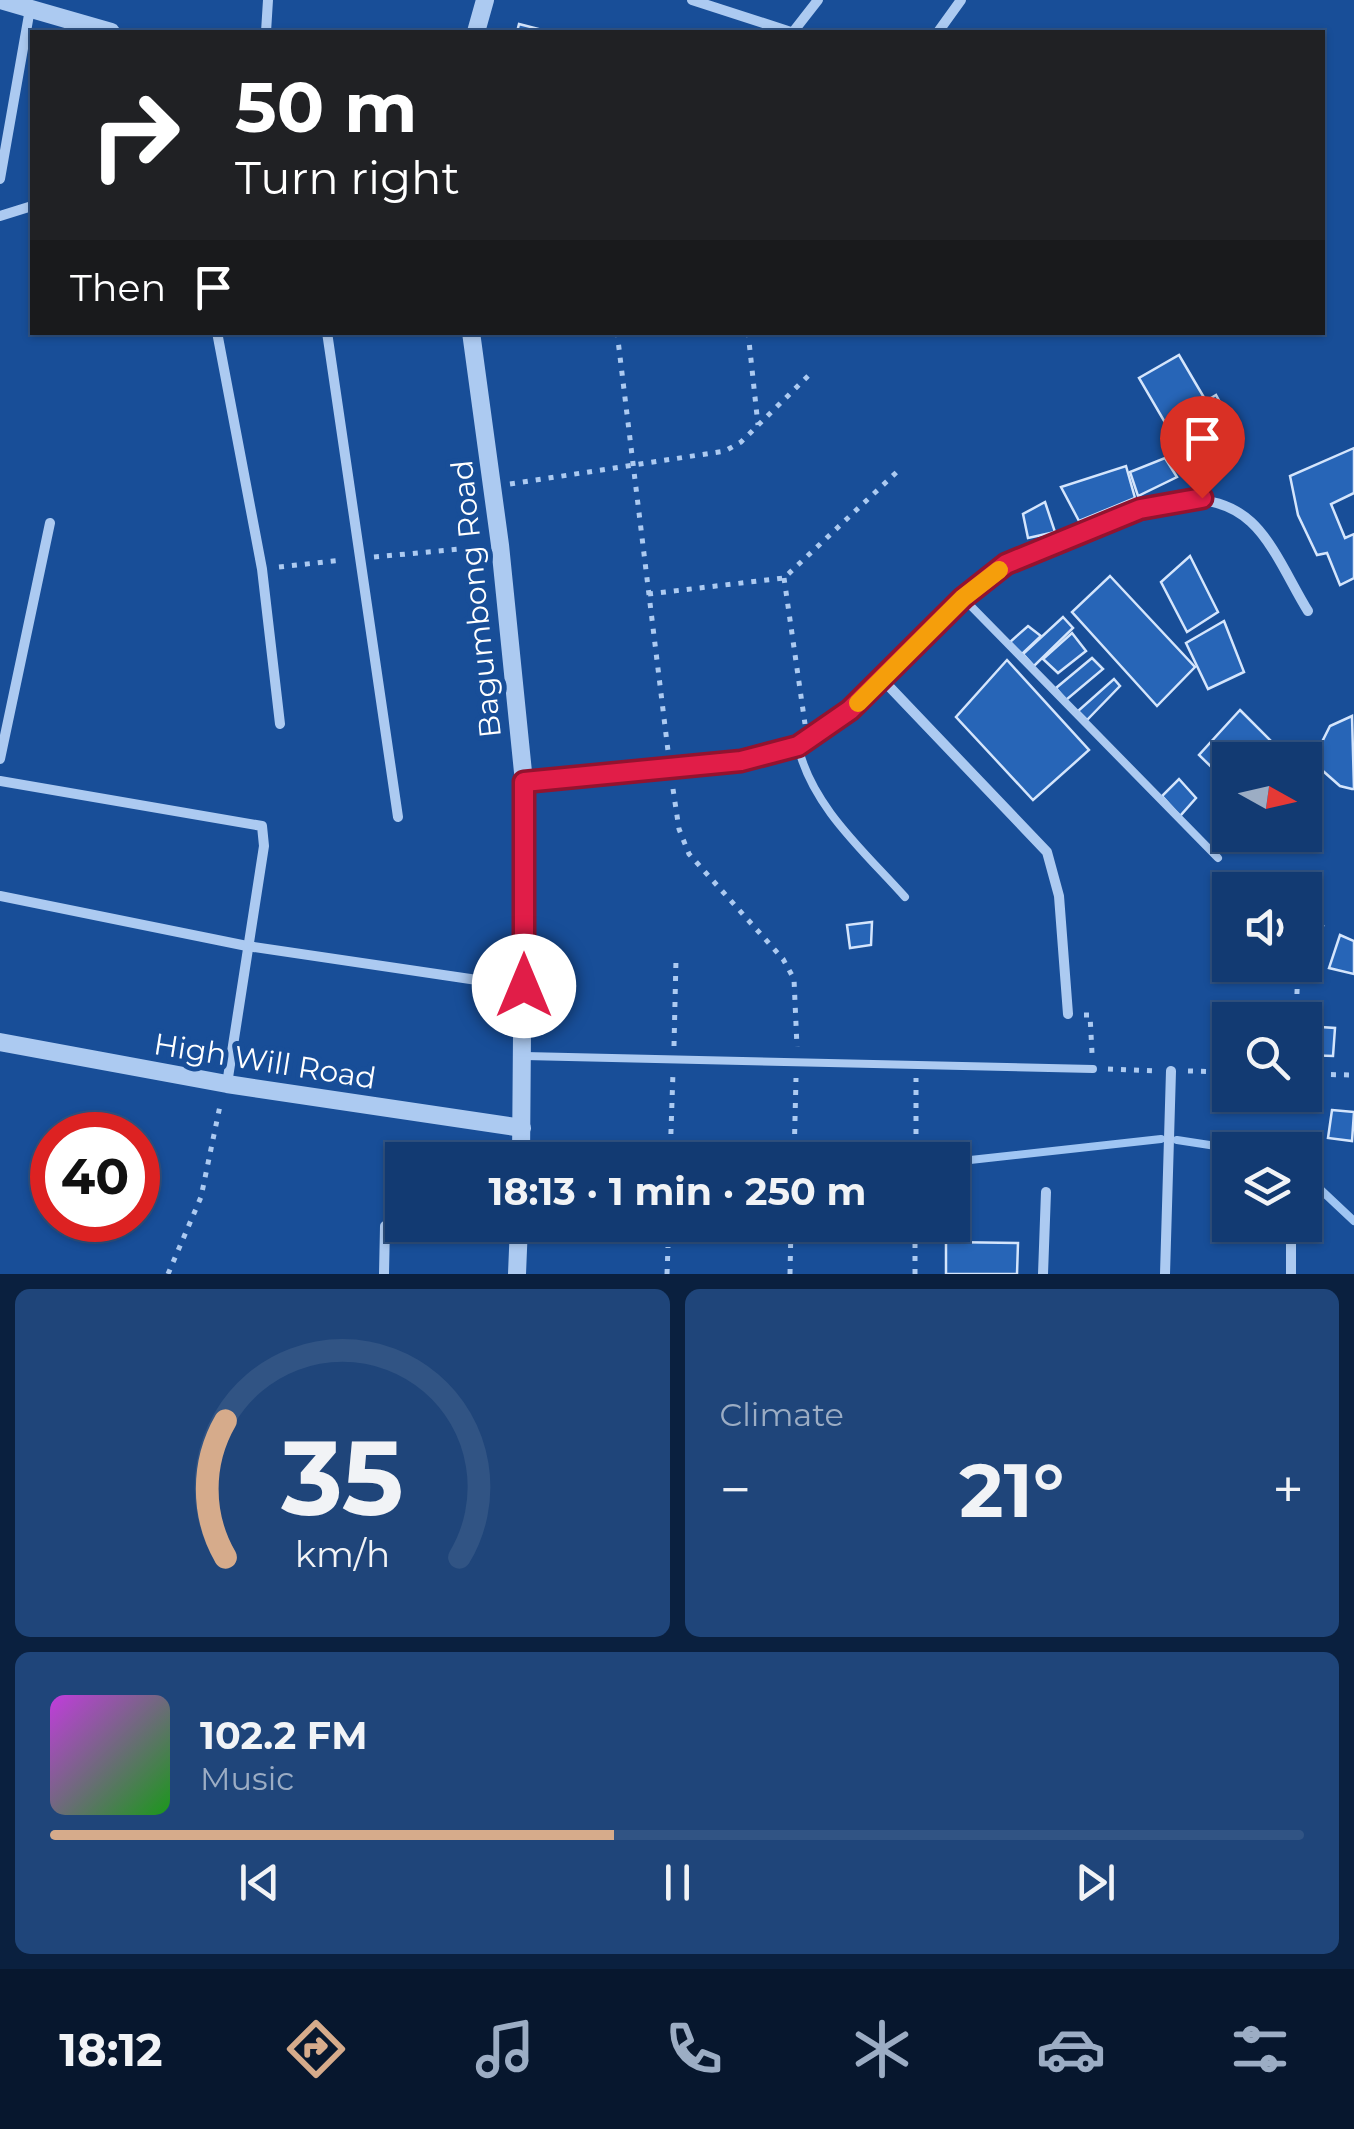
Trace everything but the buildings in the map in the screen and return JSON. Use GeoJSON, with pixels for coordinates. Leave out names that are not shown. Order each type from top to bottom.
{"type":"FeatureCollection","features":[{"type":"Feature","properties":{"kind":"street"},"geometry":{"type":"LineString","coordinates":[[0,0],[105,30]]}},
{"type":"Feature","properties":{"kind":"street"},"geometry":{"type":"LineString","coordinates":[[266,30],[268,0]]}},
{"type":"Feature","properties":{"kind":"street"},"geometry":{"type":"LineString","coordinates":[[477,30],[485,0]]}},
{"type":"Feature","properties":{"kind":"street"},"geometry":{"type":"LineString","coordinates":[[692,0],[786,30]]}},
{"type":"Feature","properties":{"kind":"street"},"geometry":{"type":"LineString","coordinates":[[794,30],[818,0]]}},
{"type":"Feature","properties":{"kind":"street"},"geometry":{"type":"LineString","coordinates":[[939,30],[961,0]]}},
{"type":"Feature","properties":{"kind":"street"},"geometry":{"type":"LineString","coordinates":[[0,179],[30,9]]}},
{"type":"Feature","properties":{"kind":"street"},"geometry":{"type":"LineString","coordinates":[[0,216],[30,207]]}},
{"type":"Feature","properties":{"kind":"street"},"geometry":{"type":"LineString","coordinates":[[218,335],[262,568],[280,724]]}},
{"type":"Feature","properties":{"kind":"street"},"geometry":{"type":"LineString","coordinates":[[326,335],[398,817]]}},
{"type":"Feature","properties":{"kind":"street","name":"Bagumbong Road"},"geometry":{"type":"LineString","coordinates":[[471,335],[500,545],[524,782],[522,1142]]}},
{"type":"Feature","properties":{"kind":"street"},"geometry":{"type":"LineString","coordinates":[[524,782],[754,759],[802,744],[831,726],[963,598],[1006,564],[1066,536],[1140,509],[1202,498],[1229,506],[1254,524],[1308,611]]}},
{"type":"Feature","properties":{"kind":"street"},"geometry":{"type":"LineString","coordinates":[[0,758],[50,523]]}},
{"type":"Feature","properties":{"kind":"street"},"geometry":{"type":"LineString","coordinates":[[882,679],[1047,852],[1059,896],[1068,1014]]}},
{"type":"Feature","properties":{"kind":"street"},"geometry":{"type":"LineString","coordinates":[[0,781],[262,826],[264,846],[227,1084]]}},
{"type":"Feature","properties":{"kind":"street"},"geometry":{"type":"LineString","coordinates":[[0,896],[247,946],[524,986]]}},
{"type":"Feature","properties":{"kind":"street","name":"High Will Road"},"geometry":{"type":"LineString","coordinates":[[0,1042],[227,1084],[522,1128]]}},
{"type":"Feature","properties":{"kind":"street"},"geometry":{"type":"LineString","coordinates":[[1165,1274],[1171,1071]]}},
{"type":"Feature","properties":{"kind":"street"},"geometry":{"type":"LineString","coordinates":[[1043,1274],[1046,1192]]}},
{"type":"Feature","properties":{"kind":"street"},"geometry":{"type":"LineString","coordinates":[[384,1274],[385,1226]]}},
{"type":"Feature","properties":{"kind":"street"},"geometry":{"type":"LineString","coordinates":[[518,1274],[519,1242]]}},
{"type":"Feature","properties":{"kind":"street"},"geometry":{"type":"LineString","coordinates":[[1291,1242],[1291,1274]]}},
{"type":"Feature","properties":{"kind":"lane"},"geometry":{"type":"LineString","coordinates":[[963,598],[1218,858]]}},
{"type":"Feature","properties":{"kind":"lane"},"geometry":{"type":"LineString","coordinates":[[802,744],[812,786],[826,808],[905,897]]}},
{"type":"Feature","properties":{"kind":"lane"},"geometry":{"type":"LineString","coordinates":[[525,1056],[1093,1069]]}},
{"type":"Feature","properties":{"kind":"path"},"geometry":{"type":"LineString","coordinates":[[617,335],[682,843],[783,959],[794,979],[795,1142]]}},
{"type":"Feature","properties":{"kind":"path"},"geometry":{"type":"LineString","coordinates":[[748,335],[758,426]]}},
{"type":"Feature","properties":{"kind":"path"},"geometry":{"type":"LineString","coordinates":[[493,487],[726,450],[758,426],[810,374]]}},
{"type":"Feature","properties":{"kind":"path"},"geometry":{"type":"LineString","coordinates":[[648,594],[784,578],[900,469]]}},
{"type":"Feature","properties":{"kind":"path"},"geometry":{"type":"LineString","coordinates":[[262,568],[500,545]]}},
{"type":"Feature","properties":{"kind":"path"},"geometry":{"type":"LineString","coordinates":[[784,578],[802,744]]}},
{"type":"Feature","properties":{"kind":"path"},"geometry":{"type":"LineString","coordinates":[[671,1142],[676,959]]}},
{"type":"Feature","properties":{"kind":"path"},"geometry":{"type":"LineString","coordinates":[[1068,1014],[1090,1015],[1093,1069]]}},
{"type":"Feature","properties":{"kind":"path"},"geometry":{"type":"LineString","coordinates":[[916,1066],[916,1142]]}},
{"type":"Feature","properties":{"kind":"path"},"geometry":{"type":"LineString","coordinates":[[1322,1074],[1354,1075]]}},
{"type":"Feature","properties":{"kind":"path"},"geometry":{"type":"LineString","coordinates":[[168,1274],[201,1197],[227,1084]]}},
{"type":"Feature","properties":{"kind":"path"},"geometry":{"type":"LineString","coordinates":[[790,1274],[791,1242]]}},
{"type":"Feature","properties":{"kind":"path"},"geometry":{"type":"LineString","coordinates":[[915,1242],[915,1274]]}},
{"type":"Feature","properties":{"kind":"path"},"geometry":{"type":"LineString","coordinates":[[667,1274],[668,1247]]}},
{"type":"Feature","properties":{"kind":"waterway"},"geometry":{"type":"LineString","coordinates":[[970,1160],[1161,1139]]}},
{"type":"Feature","properties":{"kind":"waterway"},"geometry":{"type":"LineString","coordinates":[[1177,1140],[1212,1145]]}},
{"type":"Feature","properties":{"kind":"waterway"},"geometry":{"type":"LineString","coordinates":[[1322,1191],[1354,1221]]}},
{"type":"Feature","properties":{"kind":"slow traffic"},"geometry":{"type":"LineString","coordinates":[[858,703],[963,598],[999,570]]}},
{"type":"Feature","properties":{"kind":"route"},"geometry":{"type":"LineString","coordinates":[[524,986],[524,782],[741,761],[798,746],[850,710],[963,598],[1006,564],[1066,536],[1140,509],[1202,498]]}}]}
